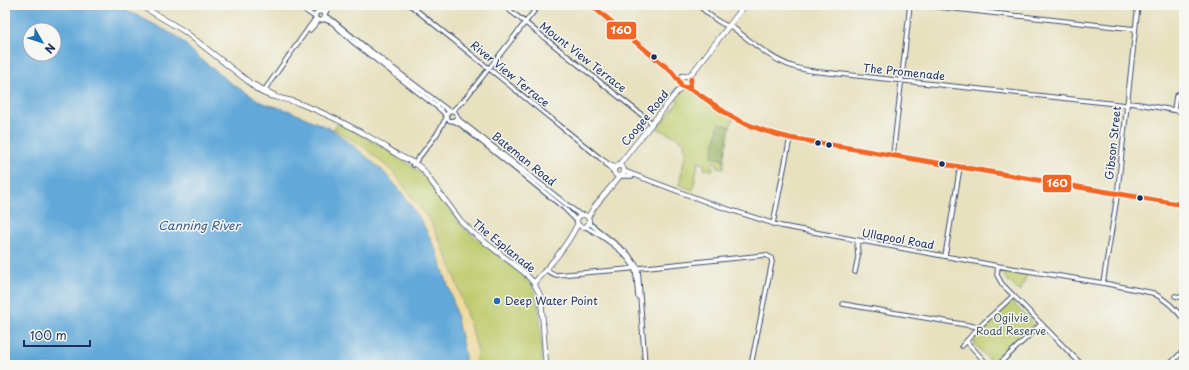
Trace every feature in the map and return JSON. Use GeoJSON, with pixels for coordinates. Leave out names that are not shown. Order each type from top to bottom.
{"type":"FeatureCollection","features":[{"type":"Feature","properties":{"kind":"street","name":"The Esplanade"},"geometry":{"type":"LineString","coordinates":[[140,5],[184,30],[249,82],[263,91],[335,118],[377,141],[424,171],[462,223],[525,273],[534,283],[541,297],[546,365]]}},
{"type":"Feature","properties":{"kind":"street"},"geometry":{"type":"LineString","coordinates":[[297,5],[305,10],[332,20],[451,111]]}},
{"type":"Feature","properties":{"kind":"street"},"geometry":{"type":"LineString","coordinates":[[263,91],[328,5]]}},
{"type":"Feature","properties":{"kind":"street","name":"River View Terrace"},"geometry":{"type":"LineString","coordinates":[[410,5],[600,158],[619,171]]}},
{"type":"Feature","properties":{"kind":"street","name":"Mount View Terrace"},"geometry":{"type":"LineString","coordinates":[[503,5],[652,123]]}},
{"type":"Feature","properties":{"kind":"street"},"geometry":{"type":"LineString","coordinates":[[414,164],[436,134],[446,117],[464,100],[539,5]]}},
{"type":"Feature","properties":{"kind":"street"},"geometry":{"type":"LineString","coordinates":[[591,5],[714,106],[739,120],[768,132],[790,138],[1184,205]]}},
{"type":"Feature","properties":{"kind":"street","name":"The Promenade"},"geometry":{"type":"LineString","coordinates":[[698,5],[721,23],[732,27],[774,58],[795,67],[902,81],[1127,104],[1184,112]]}},
{"type":"Feature","properties":{"kind":"street","name":"Coogee Road"},"geometry":{"type":"LineString","coordinates":[[534,283],[585,221],[594,206],[611,186],[627,155],[745,5]]}},
{"type":"Feature","properties":{"kind":"street"},"geometry":{"type":"LineString","coordinates":[[893,156],[910,5]]}},
{"type":"Feature","properties":{"kind":"street"},"geometry":{"type":"LineString","coordinates":[[921,5],[1135,29]]}},
{"type":"Feature","properties":{"kind":"street","name":"Gibson Street"},"geometry":{"type":"LineString","coordinates":[[1103,283],[1117,194],[1138,5]]}},
{"type":"Feature","properties":{"kind":"street"},"geometry":{"type":"LineString","coordinates":[[320,16],[333,23],[363,50],[442,110],[446,117]]}},
{"type":"Feature","properties":{"kind":"street"},"geometry":{"type":"LineString","coordinates":[[1174,110],[1176,96],[1184,89]]}},
{"type":"Feature","properties":{"kind":"street"},"geometry":{"type":"LineString","coordinates":[[436,134],[457,115],[464,100]]}},
{"type":"Feature","properties":{"kind":"street","name":"Bateman Road"},"geometry":{"type":"LineString","coordinates":[[451,111],[585,221],[625,255],[636,268]]}},
{"type":"Feature","properties":{"kind":"street","name":"Bateman Road"},"geometry":{"type":"LineString","coordinates":[[446,117],[461,125],[495,152],[564,208],[577,222],[585,221],[631,257],[636,268],[645,365]]}},
{"type":"Feature","properties":{"kind":"street"},"geometry":{"type":"LineString","coordinates":[[773,224],[790,138]]}},
{"type":"Feature","properties":{"kind":"street"},"geometry":{"type":"LineString","coordinates":[[945,256],[960,167]]}},
{"type":"Feature","properties":{"kind":"street","name":"Ullapool Road"},"geometry":{"type":"LineString","coordinates":[[619,171],[773,224],[798,230],[1153,293],[1169,304],[1184,320]]}},
{"type":"Feature","properties":{"kind":"street"},"geometry":{"type":"LineString","coordinates":[[577,222],[585,221]]}},
{"type":"Feature","properties":{"kind":"street","name":"Coogee Road"},"geometry":{"type":"LineString","coordinates":[[572,235],[577,222]]}},
{"type":"Feature","properties":{"kind":"street"},"geometry":{"type":"LineString","coordinates":[[855,272],[858,257],[857,241]]}},
{"type":"Feature","properties":{"kind":"street"},"geometry":{"type":"LineString","coordinates":[[546,270],[556,275],[766,255],[771,258],[772,262],[751,365]]}},
{"type":"Feature","properties":{"kind":"street"},"geometry":{"type":"LineString","coordinates":[[618,270],[625,268],[630,262]]}},
{"type":"Feature","properties":{"kind":"street"},"geometry":{"type":"LineString","coordinates":[[998,266],[997,275],[1000,281],[1082,365]]}},
{"type":"Feature","properties":{"kind":"street"},"geometry":{"type":"LineString","coordinates":[[962,346],[1013,296]]}},
{"type":"Feature","properties":{"kind":"street"},"geometry":{"type":"LineString","coordinates":[[1175,296],[1184,298]]}},
{"type":"Feature","properties":{"kind":"street"},"geometry":{"type":"LineString","coordinates":[[843,304],[979,328]]}},
{"type":"Feature","properties":{"kind":"street"},"geometry":{"type":"LineString","coordinates":[[998,365],[1041,324]]}},
{"type":"Feature","properties":{"kind":"street"},"geometry":{"type":"LineString","coordinates":[[967,342],[988,365]]}},
{"type":"Feature","properties":{"kind":"street"},"geometry":{"type":"LineString","coordinates":[[1169,365],[1184,350]]}},
{"type":"Feature","properties":{"kind":"green space"},"geometry":{"type":"Polygon","coordinates":[[[688,88],[734,118],[730,127],[719,123],[712,157],[724,160],[724,168],[717,167],[717,163],[713,162],[713,170],[704,169],[704,163],[698,163],[693,190],[679,185],[686,150],[684,147],[685,143],[657,128],[679,101],[673,97],[677,92],[688,88]]]}},
{"type":"Feature","properties":{"kind":"green space"},"geometry":{"type":"Polygon","coordinates":[[[339,122],[392,153],[417,170],[432,185],[462,227],[531,284],[536,296],[540,317],[542,365],[465,365],[333,130],[339,122]]]}},
{"type":"Feature","properties":{"kind":"green space"},"geometry":{"type":"Polygon","coordinates":[[[719,123],[730,127],[724,160],[712,157],[719,123]]]}},
{"type":"Feature","properties":{"kind":"green space"},"geometry":{"type":"Polygon","coordinates":[[[1008,271],[1027,275],[1020,292],[1004,277],[1004,273],[1008,271]]]}},
{"type":"Feature","properties":{"kind":"green space","name":"Ogilvie Road Reserve"},"geometry":{"type":"Polygon","coordinates":[[[1011,301],[1034,325],[997,361],[990,361],[973,340],[1011,301]]]}},
{"type":"Feature","properties":{"kind":"sand"},"geometry":{"type":"Polygon","coordinates":[[[323,127],[334,129],[365,148],[392,171],[431,222],[450,263],[478,350],[475,365],[459,365],[323,127]]]}},
{"type":"Feature","properties":{"kind":"water","name":"Canning River"},"geometry":{"type":"Polygon","coordinates":[[[5,5],[117,5],[178,37],[197,56],[232,84],[263,103],[290,111],[333,130],[381,169],[400,190],[422,222],[437,252],[453,301],[465,355],[465,365],[5,365],[5,281],[10,278],[10,274],[5,263],[5,5]]]}},
{"type":"Feature","properties":{"kind":"transit line","name":"160"},"geometry":{"type":"LineString","coordinates":[[591,5],[672,72],[681,86],[686,88],[690,86],[691,79]]}},
{"type":"Feature","properties":{"kind":"transit line","name":"160"},"geometry":{"type":"LineString","coordinates":[[688,88],[739,121],[790,138],[1184,205]]}},
{"type":"Feature","properties":{"kind":"place","name":"Deep Water Point"},"geometry":{"type":"Point","coordinates":[497,301]}}]}
